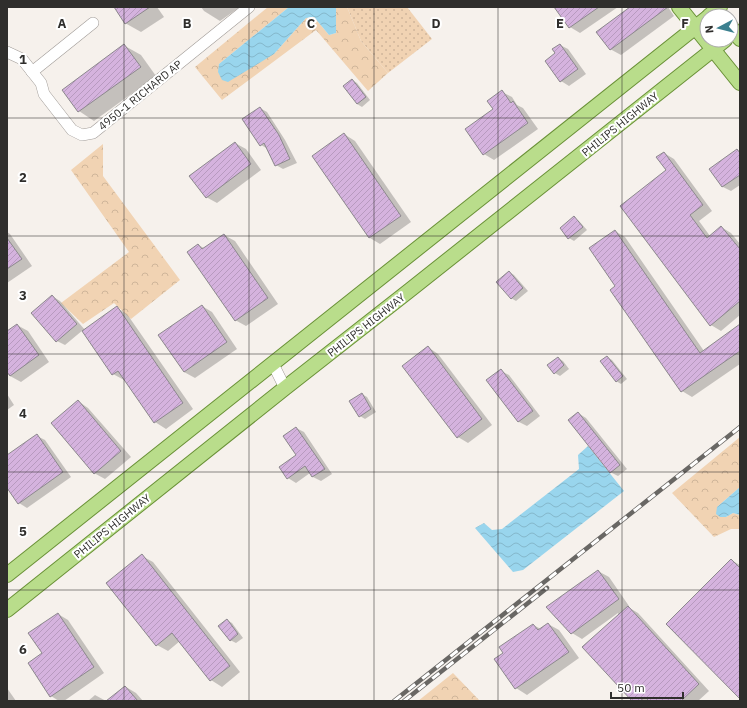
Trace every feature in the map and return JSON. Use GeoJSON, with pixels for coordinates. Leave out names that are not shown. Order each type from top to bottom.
{"type":"FeatureCollection","features":[{"type":"Feature","properties":{"kind":"main road"},"geometry":{"type":"LineString","coordinates":[[679,7],[740,83]]}},
{"type":"Feature","properties":{"kind":"main road"},"geometry":{"type":"LineString","coordinates":[[7,575],[699,25]]}},
{"type":"Feature","properties":{"kind":"main road","name":"PHILIPS HIGHWAY"},"geometry":{"type":"LineString","coordinates":[[7,610],[285,388],[346,342],[716,48]]}},
{"type":"Feature","properties":{"kind":"street","name":"4950-1 RICHARD AP"},"geometry":{"type":"LineString","coordinates":[[7,52],[22,59],[41,83],[44,94],[72,130],[82,135],[88,134],[93,133],[249,7]]}},
{"type":"Feature","properties":{"kind":"street"},"geometry":{"type":"LineString","coordinates":[[32,72],[93,23]]}},
{"type":"Feature","properties":{"kind":"street"},"geometry":{"type":"LineString","coordinates":[[273,364],[285,388]]}},
{"type":"Feature","properties":{"kind":"green space"},"geometry":{"type":"Polygon","coordinates":[[[268,7],[289,7],[219,64],[274,54],[306,18],[314,17],[329,35],[336,33],[336,7],[347,7],[361,41],[388,73],[368,91],[316,30],[222,100],[195,67],[268,7]]]}},
{"type":"Feature","properties":{"kind":"green space"},"geometry":{"type":"Polygon","coordinates":[[[347,7],[407,7],[432,39],[388,73],[361,41],[347,7]]]}},
{"type":"Feature","properties":{"kind":"green space"},"geometry":{"type":"Polygon","coordinates":[[[103,144],[103,176],[180,280],[131,319],[114,303],[83,324],[61,303],[129,252],[71,170],[103,144]]]}},
{"type":"Feature","properties":{"kind":"green space"},"geometry":{"type":"Polygon","coordinates":[[[740,437],[740,487],[717,507],[726,517],[733,513],[740,515],[740,529],[731,529],[714,537],[672,493],[740,437]]]}},
{"type":"Feature","properties":{"kind":"green space"},"geometry":{"type":"Polygon","coordinates":[[[453,673],[480,701],[418,701],[453,673]]]}},
{"type":"Feature","properties":{"kind":"water"},"geometry":{"type":"Polygon","coordinates":[[[289,7],[336,7],[336,33],[329,35],[314,17],[306,18],[274,54],[228,82],[222,80],[218,72],[219,64],[289,7]]]}},
{"type":"Feature","properties":{"kind":"water"},"geometry":{"type":"Polygon","coordinates":[[[588,446],[624,491],[523,570],[513,572],[475,528],[484,523],[492,530],[502,529],[579,469],[578,455],[588,446]]]}},
{"type":"Feature","properties":{"kind":"water"},"geometry":{"type":"Polygon","coordinates":[[[740,487],[740,515],[733,513],[726,517],[720,517],[716,514],[717,507],[740,487]]]}},
{"type":"Feature","properties":{"kind":"building"},"geometry":{"type":"Polygon","coordinates":[[[114,7],[150,7],[125,24],[114,7]]]}},
{"type":"Feature","properties":{"kind":"building"},"geometry":{"type":"Polygon","coordinates":[[[554,7],[599,7],[569,28],[554,7]]]}},
{"type":"Feature","properties":{"kind":"building"},"geometry":{"type":"Polygon","coordinates":[[[630,7],[668,7],[610,50],[596,32],[630,7]]]}},
{"type":"Feature","properties":{"kind":"building"},"geometry":{"type":"Polygon","coordinates":[[[124,44],[141,67],[78,112],[62,90],[124,44]]]}},
{"type":"Feature","properties":{"kind":"building"},"geometry":{"type":"Polygon","coordinates":[[[560,44],[578,69],[560,82],[545,61],[555,53],[552,49],[560,44]]]}},
{"type":"Feature","properties":{"kind":"building"},"geometry":{"type":"Polygon","coordinates":[[[352,79],[366,97],[357,104],[343,86],[352,79]]]}},
{"type":"Feature","properties":{"kind":"building"},"geometry":{"type":"Polygon","coordinates":[[[502,90],[511,103],[513,101],[528,123],[483,155],[465,129],[493,109],[487,101],[502,90]]]}},
{"type":"Feature","properties":{"kind":"building"},"geometry":{"type":"Polygon","coordinates":[[[260,107],[279,135],[290,159],[275,166],[264,143],[260,146],[242,119],[260,107]]]}},
{"type":"Feature","properties":{"kind":"building"},"geometry":{"type":"Polygon","coordinates":[[[344,133],[401,216],[369,238],[312,156],[344,133]]]}},
{"type":"Feature","properties":{"kind":"building"},"geometry":{"type":"Polygon","coordinates":[[[235,142],[251,164],[206,198],[189,176],[235,142]]]}},
{"type":"Feature","properties":{"kind":"building"},"geometry":{"type":"Polygon","coordinates":[[[737,149],[740,153],[740,175],[722,187],[709,169],[737,149]]]}},
{"type":"Feature","properties":{"kind":"building"},"geometry":{"type":"Polygon","coordinates":[[[664,152],[703,205],[690,215],[707,238],[721,226],[740,249],[740,301],[710,326],[620,206],[666,170],[656,157],[664,152]]]}},
{"type":"Feature","properties":{"kind":"building"},"geometry":{"type":"Polygon","coordinates":[[[574,216],[583,227],[568,239],[560,228],[574,216]]]}},
{"type":"Feature","properties":{"kind":"building"},"geometry":{"type":"Polygon","coordinates":[[[615,230],[700,353],[740,324],[740,351],[681,392],[610,290],[615,286],[589,248],[615,230]]]}},
{"type":"Feature","properties":{"kind":"building"},"geometry":{"type":"Polygon","coordinates":[[[224,234],[268,298],[235,321],[187,252],[198,244],[202,249],[224,234]]]}},
{"type":"Feature","properties":{"kind":"building"},"geometry":{"type":"Polygon","coordinates":[[[7,238],[22,259],[7,269],[7,238]]]}},
{"type":"Feature","properties":{"kind":"building"},"geometry":{"type":"Polygon","coordinates":[[[509,271],[523,288],[511,299],[496,282],[509,271]]]}},
{"type":"Feature","properties":{"kind":"building"},"geometry":{"type":"Polygon","coordinates":[[[52,295],[77,324],[56,342],[31,313],[52,295]]]}},
{"type":"Feature","properties":{"kind":"building"},"geometry":{"type":"Polygon","coordinates":[[[202,305],[227,342],[184,372],[158,335],[202,305]]]}},
{"type":"Feature","properties":{"kind":"building"},"geometry":{"type":"Polygon","coordinates":[[[117,306],[183,403],[154,423],[118,371],[112,375],[82,331],[117,306]]]}},
{"type":"Feature","properties":{"kind":"building"},"geometry":{"type":"Polygon","coordinates":[[[17,324],[39,355],[10,376],[7,372],[7,331],[17,324]]]}},
{"type":"Feature","properties":{"kind":"building"},"geometry":{"type":"Polygon","coordinates":[[[428,346],[482,419],[457,438],[402,366],[428,346]]]}},
{"type":"Feature","properties":{"kind":"building"},"geometry":{"type":"Polygon","coordinates":[[[607,356],[623,376],[616,382],[600,361],[607,356]]]}},
{"type":"Feature","properties":{"kind":"building"},"geometry":{"type":"Polygon","coordinates":[[[558,357],[564,365],[554,374],[547,365],[558,357]]]}},
{"type":"Feature","properties":{"kind":"building"},"geometry":{"type":"Polygon","coordinates":[[[501,369],[533,411],[518,422],[486,380],[501,369]]]}},
{"type":"Feature","properties":{"kind":"building"},"geometry":{"type":"Polygon","coordinates":[[[362,393],[371,409],[359,417],[349,401],[362,393]]]}},
{"type":"Feature","properties":{"kind":"building"},"geometry":{"type":"Polygon","coordinates":[[[78,400],[121,451],[94,474],[51,423],[78,400]]]}},
{"type":"Feature","properties":{"kind":"building"},"geometry":{"type":"Polygon","coordinates":[[[578,412],[620,465],[610,473],[568,420],[578,412]]]}},
{"type":"Feature","properties":{"kind":"building"},"geometry":{"type":"Polygon","coordinates":[[[296,427],[325,469],[312,477],[305,466],[287,479],[279,467],[296,455],[283,436],[296,427]]]}},
{"type":"Feature","properties":{"kind":"building"},"geometry":{"type":"Polygon","coordinates":[[[37,434],[63,472],[18,504],[7,488],[7,455],[37,434]]]}},
{"type":"Feature","properties":{"kind":"building"},"geometry":{"type":"Polygon","coordinates":[[[142,554],[230,666],[210,681],[172,633],[156,646],[106,583],[142,554]]]}},
{"type":"Feature","properties":{"kind":"building"},"geometry":{"type":"Polygon","coordinates":[[[731,559],[740,568],[740,699],[666,624],[731,559]]]}},
{"type":"Feature","properties":{"kind":"building"},"geometry":{"type":"Polygon","coordinates":[[[598,570],[619,599],[571,634],[546,607],[598,570]]]}},
{"type":"Feature","properties":{"kind":"building"},"geometry":{"type":"Polygon","coordinates":[[[628,606],[699,684],[681,701],[649,701],[645,697],[640,701],[632,701],[582,647],[628,606]]]}},
{"type":"Feature","properties":{"kind":"building"},"geometry":{"type":"Polygon","coordinates":[[[58,613],[94,667],[50,697],[28,663],[42,653],[28,633],[58,613]]]}},
{"type":"Feature","properties":{"kind":"building"},"geometry":{"type":"Polygon","coordinates":[[[227,619],[238,634],[230,641],[218,626],[227,619]]]}},
{"type":"Feature","properties":{"kind":"building"},"geometry":{"type":"Polygon","coordinates":[[[548,623],[569,652],[515,689],[494,659],[503,653],[499,647],[533,624],[538,630],[548,623]]]}},
{"type":"Feature","properties":{"kind":"building"},"geometry":{"type":"Polygon","coordinates":[[[125,686],[138,701],[106,701],[125,686]]]}},
{"type":"Feature","properties":{"kind":"railway"},"geometry":{"type":"LineString","coordinates":[[394,701],[740,427]]}},
{"type":"Feature","properties":{"kind":"railway"},"geometry":{"type":"LineString","coordinates":[[404,701],[547,588]]}}]}
